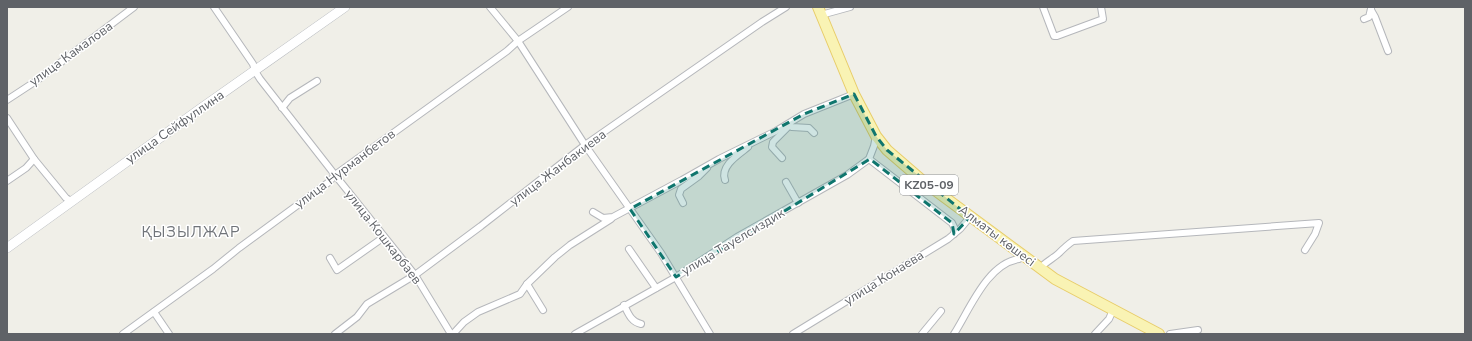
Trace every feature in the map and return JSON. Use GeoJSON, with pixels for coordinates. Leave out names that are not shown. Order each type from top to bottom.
{"type":"FeatureCollection","features":[{"type":"Feature","properties":{"kind":"main road","name":"Алматы көшесі"},"geometry":{"type":"LineString","coordinates":[[819,11],[854,94],[876,136],[887,150],[906,167],[970,217],[1055,279],[1110,309]]}},
{"type":"Feature","properties":{"kind":"main road","name":"KZ05-09"},"geometry":{"type":"LineString","coordinates":[[1110,309],[1157,334]]}},
{"type":"Feature","properties":{"kind":"street","name":"улица Камалова"},"geometry":{"type":"LineString","coordinates":[[7,100],[36,81],[134,7]]}},
{"type":"Feature","properties":{"kind":"street","name":"улица Кошкарбаев"},"geometry":{"type":"LineString","coordinates":[[214,7],[254,64],[255,71],[260,79],[415,275],[452,334]]}},
{"type":"Feature","properties":{"kind":"street","name":"улица Сейфуллина"},"geometry":{"type":"LineString","coordinates":[[7,248],[345,7]]}},
{"type":"Feature","properties":{"kind":"street"},"geometry":{"type":"LineString","coordinates":[[490,7],[518,41],[585,145],[676,277],[710,334]]}},
{"type":"Feature","properties":{"kind":"street","name":"улица Нурманбетов"},"geometry":{"type":"LineString","coordinates":[[123,334],[284,216],[329,182],[335,175],[507,51],[518,41],[568,7]]}},
{"type":"Feature","properties":{"kind":"street","name":"улица Жанбакиева"},"geometry":{"type":"LineString","coordinates":[[335,334],[357,317],[367,304],[415,275],[585,145],[762,22],[786,7]]}},
{"type":"Feature","properties":{"kind":"street"},"geometry":{"type":"LineString","coordinates":[[819,11],[850,7]]}},
{"type":"Feature","properties":{"kind":"street"},"geometry":{"type":"LineString","coordinates":[[1043,7],[1054,36],[1103,19],[1101,7]]}},
{"type":"Feature","properties":{"kind":"street"},"geometry":{"type":"LineString","coordinates":[[1364,19],[1369,17],[1371,8]]}},
{"type":"Feature","properties":{"kind":"street"},"geometry":{"type":"LineString","coordinates":[[1371,8],[1388,51]]}},
{"type":"Feature","properties":{"kind":"street"},"geometry":{"type":"LineString","coordinates":[[282,108],[290,98],[317,81]]}},
{"type":"Feature","properties":{"kind":"street"},"geometry":{"type":"LineString","coordinates":[[452,334],[464,322],[478,312],[520,294],[527,284],[555,257],[570,245],[613,217],[711,163],[787,125],[804,114],[854,94]]}},
{"type":"Feature","properties":{"kind":"street"},"geometry":{"type":"LineString","coordinates":[[7,118],[34,159],[66,198],[71,201]]}},
{"type":"Feature","properties":{"kind":"street"},"geometry":{"type":"LineString","coordinates":[[787,125],[792,128],[809,128],[814,133]]}},
{"type":"Feature","properties":{"kind":"street"},"geometry":{"type":"LineString","coordinates":[[782,158],[772,147],[774,142],[787,128],[787,125]]}},
{"type":"Feature","properties":{"kind":"street"},"geometry":{"type":"LineString","coordinates":[[876,136],[869,159],[952,223],[955,229],[954,234]]}},
{"type":"Feature","properties":{"kind":"street"},"geometry":{"type":"LineString","coordinates":[[725,180],[725,169],[733,160],[756,141]]}},
{"type":"Feature","properties":{"kind":"street"},"geometry":{"type":"LineString","coordinates":[[7,181],[26,168],[34,159]]}},
{"type":"Feature","properties":{"kind":"street","name":"улица Тауелсиздик"},"geometry":{"type":"LineString","coordinates":[[575,334],[676,277],[737,238],[847,175],[869,159]]}},
{"type":"Feature","properties":{"kind":"street"},"geometry":{"type":"LineString","coordinates":[[683,203],[679,195],[680,189],[699,176],[711,163]]}},
{"type":"Feature","properties":{"kind":"street"},"geometry":{"type":"LineString","coordinates":[[786,182],[798,203]]}},
{"type":"Feature","properties":{"kind":"street"},"geometry":{"type":"LineString","coordinates":[[593,212],[603,218],[613,217]]}},
{"type":"Feature","properties":{"kind":"street","name":"улица Конаева"},"geometry":{"type":"LineString","coordinates":[[793,334],[954,234],[970,217]]}},
{"type":"Feature","properties":{"kind":"street"},"geometry":{"type":"LineString","coordinates":[[1040,268],[1073,241],[1319,224],[1316,234],[1305,250]]}},
{"type":"Feature","properties":{"kind":"street"},"geometry":{"type":"LineString","coordinates":[[330,258],[337,270],[384,237]]}},
{"type":"Feature","properties":{"kind":"street"},"geometry":{"type":"LineString","coordinates":[[629,249],[656,288]]}},
{"type":"Feature","properties":{"kind":"street"},"geometry":{"type":"LineString","coordinates":[[954,334],[980,290],[993,274],[1010,260],[1019,259],[1022,255]]}},
{"type":"Feature","properties":{"kind":"street"},"geometry":{"type":"LineString","coordinates":[[527,284],[543,310]]}},
{"type":"Feature","properties":{"kind":"street"},"geometry":{"type":"LineString","coordinates":[[624,305],[635,323],[641,324]]}},
{"type":"Feature","properties":{"kind":"street"},"geometry":{"type":"LineString","coordinates":[[1095,334],[1109,319],[1110,309]]}},
{"type":"Feature","properties":{"kind":"street"},"geometry":{"type":"LineString","coordinates":[[922,334],[941,311]]}},
{"type":"Feature","properties":{"kind":"street"},"geometry":{"type":"LineString","coordinates":[[154,312],[169,334]]}},
{"type":"Feature","properties":{"kind":"street"},"geometry":{"type":"LineString","coordinates":[[1170,334],[1198,330]]}},
{"type":"Feature","properties":{"kind":"highlighted area"},"geometry":{"type":"Polygon","coordinates":[[[854,94],[876,136],[887,150],[970,217],[954,234],[952,223],[870,159],[676,277],[630,209],[804,114],[854,94]]]}},
{"type":"Feature","properties":{"kind":"district","name":"ҚЫЗЫЛЖАР"},"geometry":{"type":"Point","coordinates":[191,232]}}]}
